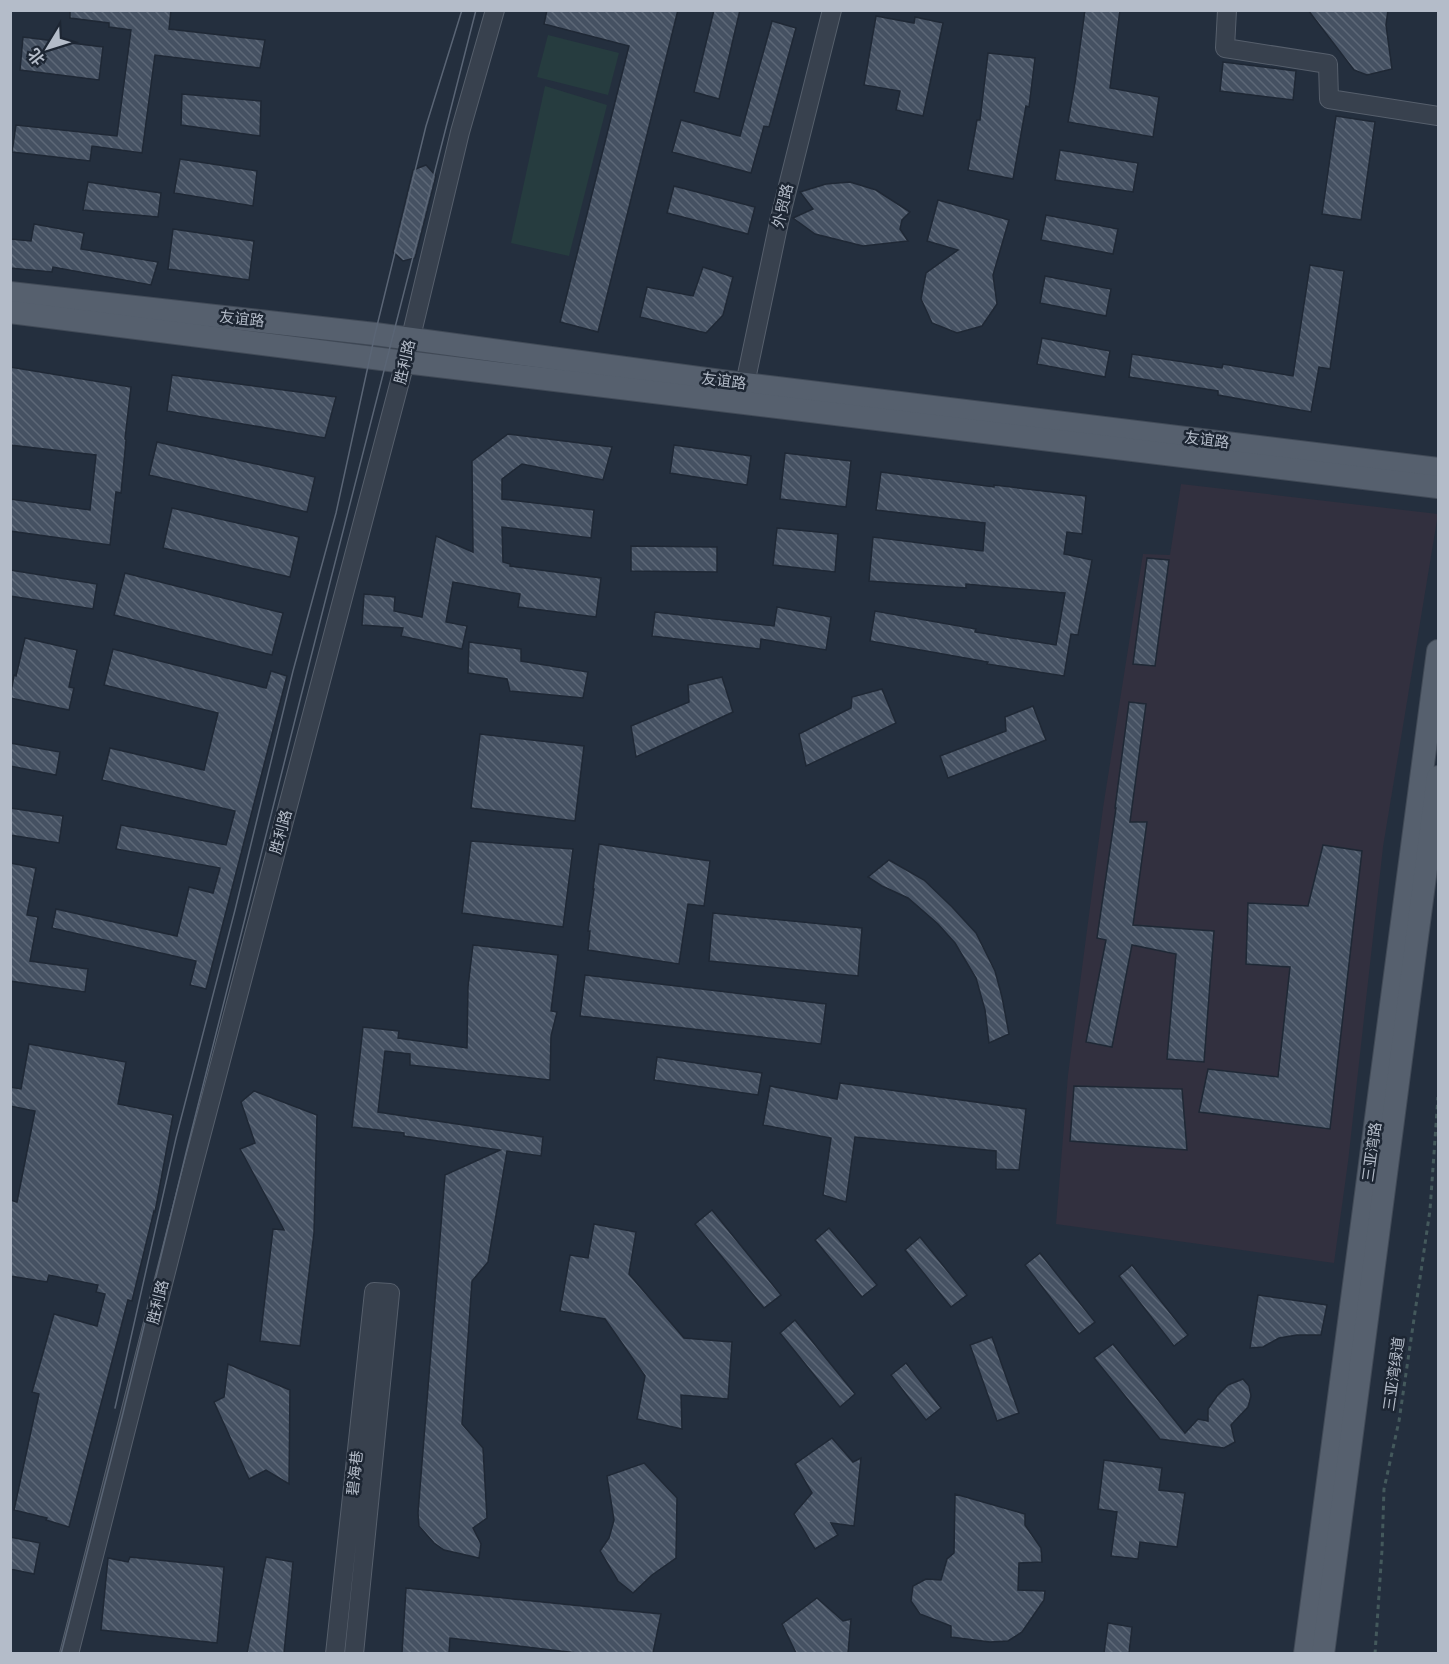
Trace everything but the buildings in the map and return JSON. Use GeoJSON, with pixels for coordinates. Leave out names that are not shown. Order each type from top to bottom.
{"type":"FeatureCollection","features":[{"type":"Feature","properties":{"kind":"main road","name":"友谊路"},"geometry":{"type":"LineString","coordinates":[[10,292],[410,339],[744,393],[1438,487]]}},
{"type":"Feature","properties":{"kind":"main road","name":"友谊路"},"geometry":{"type":"LineString","coordinates":[[10,312],[405,362],[744,393],[1438,469]]}},
{"type":"Feature","properties":{"kind":"main road","name":"三亚湾路"},"geometry":{"type":"LineString","coordinates":[[1305,1653],[1438,651]]}},
{"type":"Feature","properties":{"kind":"main road","name":"三亚湾路"},"geometry":{"type":"LineString","coordinates":[[1323,1653],[1438,777]]}},
{"type":"Feature","properties":{"kind":"street","name":"胜利路"},"geometry":{"type":"LineString","coordinates":[[69,1653],[190,1177],[405,362],[460,132],[495,10]]}},
{"type":"Feature","properties":{"kind":"street","name":"外贸路"},"geometry":{"type":"LineString","coordinates":[[744,393],[779,222],[832,10]]}},
{"type":"Feature","properties":{"kind":"street"},"geometry":{"type":"LineString","coordinates":[[1227,10],[1225,48],[1328,64],[1329,99],[1438,116]]}},
{"type":"Feature","properties":{"kind":"street","name":"碧海巷"},"geometry":{"type":"LineString","coordinates":[[335,1653],[382,1293],[354,1653]]}},
{"type":"Feature","properties":{"kind":"path","name":"三亚湾绿道"},"geometry":{"type":"LineString","coordinates":[[1375,1653],[1384,1489],[1399,1421],[1430,1210],[1438,1097]]}},
{"type":"Feature","properties":{"kind":"shaded area"},"geometry":{"type":"Polygon","coordinates":[[[1181,484],[1438,514],[1383,847],[1348,1162],[1334,1263],[1056,1224],[1068,1075],[1103,808],[1143,554],[1170,555],[1181,484]]]}},
{"type":"Feature","properties":{"kind":"green space"},"geometry":{"type":"Polygon","coordinates":[[[548,35],[619,53],[608,95],[537,77],[548,35]]]}},
{"type":"Feature","properties":{"kind":"green space"},"geometry":{"type":"Polygon","coordinates":[[[545,86],[607,105],[569,256],[511,243],[545,86]]]}},
{"type":"Feature","properties":{"kind":"tram line"},"geometry":{"type":"LineString","coordinates":[[115,1408],[176,1138],[235,910],[293,671],[336,513],[375,334],[426,126],[462,10]]}},
{"type":"Feature","properties":{"kind":"tram line"},"geometry":{"type":"LineString","coordinates":[[61,1654],[476,10]]}}]}
